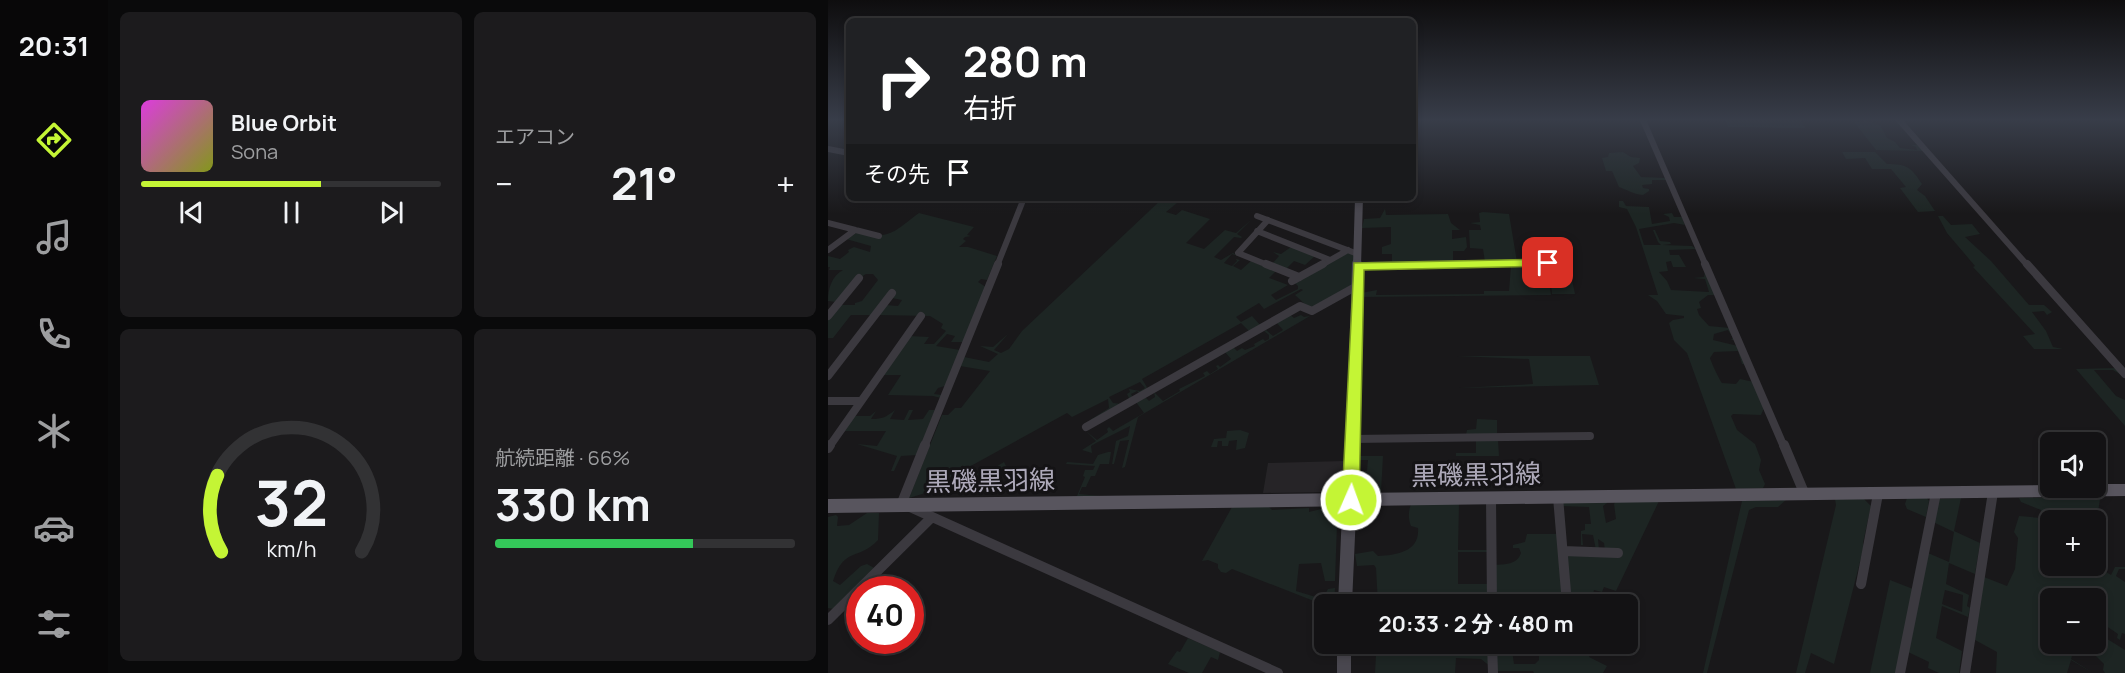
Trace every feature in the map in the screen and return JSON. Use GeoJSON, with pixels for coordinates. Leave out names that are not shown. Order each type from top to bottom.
{"type":"FeatureCollection","features":[{"type":"Feature","properties":{"kind":"main road","name":"黒磯黒羽線"},"geometry":{"type":"LineString","coordinates":[[828,506],[2125,490]]}},
{"type":"Feature","properties":{"kind":"street"},"geometry":{"type":"LineString","coordinates":[[1657,151],[1805,495]]}},
{"type":"Feature","properties":{"kind":"street"},"geometry":{"type":"LineString","coordinates":[[1927,151],[2125,374]]}},
{"type":"Feature","properties":{"kind":"street"},"geometry":{"type":"LineString","coordinates":[[1023,201],[904,505],[1278,673]]}},
{"type":"Feature","properties":{"kind":"street"},"geometry":{"type":"LineString","coordinates":[[1346,594],[1351,500],[1357,286],[1355,257],[1359,201]]}},
{"type":"Feature","properties":{"kind":"street"},"geometry":{"type":"LineString","coordinates":[[1257,216],[1355,257]]}},
{"type":"Feature","properties":{"kind":"street"},"geometry":{"type":"LineString","coordinates":[[1268,220],[1237,251],[1295,279],[1330,260],[1355,257],[1568,262]]}},
{"type":"Feature","properties":{"kind":"street"},"geometry":{"type":"LineString","coordinates":[[828,223],[879,236]]}},
{"type":"Feature","properties":{"kind":"street"},"geometry":{"type":"LineString","coordinates":[[828,250],[855,230]]}},
{"type":"Feature","properties":{"kind":"street"},"geometry":{"type":"LineString","coordinates":[[1257,231],[1330,260]]}},
{"type":"Feature","properties":{"kind":"street"},"geometry":{"type":"LineString","coordinates":[[828,316],[859,278]]}},
{"type":"Feature","properties":{"kind":"street"},"geometry":{"type":"LineString","coordinates":[[1086,428],[1300,306],[1312,311],[1357,286]]}},
{"type":"Feature","properties":{"kind":"street"},"geometry":{"type":"LineString","coordinates":[[828,376],[892,293]]}},
{"type":"Feature","properties":{"kind":"street"},"geometry":{"type":"LineString","coordinates":[[828,448],[921,316]]}},
{"type":"Feature","properties":{"kind":"street"},"geometry":{"type":"LineString","coordinates":[[828,401],[861,401]]}},
{"type":"Feature","properties":{"kind":"street"},"geometry":{"type":"LineString","coordinates":[[1352,439],[1590,436]]}},
{"type":"Feature","properties":{"kind":"street"},"geometry":{"type":"LineString","coordinates":[[1965,673],[1993,492]]}},
{"type":"Feature","properties":{"kind":"street"},"geometry":{"type":"LineString","coordinates":[[1900,673],[1936,493]]}},
{"type":"Feature","properties":{"kind":"street"},"geometry":{"type":"LineString","coordinates":[[1861,584],[1878,494]]}},
{"type":"Feature","properties":{"kind":"street"},"geometry":{"type":"LineString","coordinates":[[1558,497],[1566,594]]}},
{"type":"Feature","properties":{"kind":"street"},"geometry":{"type":"LineString","coordinates":[[1491,498],[1492,594]]}},
{"type":"Feature","properties":{"kind":"street"},"geometry":{"type":"LineString","coordinates":[[828,620],[931,518]]}},
{"type":"Feature","properties":{"kind":"street"},"geometry":{"type":"LineString","coordinates":[[1563,551],[1618,553]]}},
{"type":"Feature","properties":{"kind":"street"},"geometry":{"type":"LineString","coordinates":[[1344,654],[1344,673]]}},
{"type":"Feature","properties":{"kind":"street"},"geometry":{"type":"LineString","coordinates":[[1492,654],[1493,673]]}},
{"type":"Feature","properties":{"kind":"shaded area"},"geometry":{"type":"Polygon","coordinates":[[[1623,152],[1631,157],[1640,158],[1639,163],[1633,166],[1641,177],[1666,178],[1666,180],[1652,180],[1652,184],[1642,185],[1643,188],[1649,189],[1643,195],[1619,187],[1612,171],[1606,171],[1602,158],[1608,157],[1609,153],[1623,152]]]}},
{"type":"Feature","properties":{"kind":"shaded area"},"geometry":{"type":"Polygon","coordinates":[[[1842,152],[1875,152],[1887,164],[1908,168],[1922,184],[1917,190],[1925,196],[1935,211],[1918,212],[1900,188],[1906,187],[1891,169],[1872,169],[1865,158],[1846,159],[1842,152]]]}},
{"type":"Feature","properties":{"kind":"shaded area"},"geometry":{"type":"Polygon","coordinates":[[[1160,201],[1179,201],[1166,212],[1176,215],[1182,210],[1210,219],[1186,243],[1204,249],[1225,230],[1236,233],[1251,220],[1237,234],[1241,238],[1234,237],[1214,257],[1221,260],[1233,253],[1238,256],[1232,254],[1224,263],[1232,266],[1237,261],[1236,259],[1240,260],[1233,266],[1241,270],[1251,261],[1276,271],[1269,278],[1288,285],[1271,295],[1276,300],[1298,289],[1294,282],[1348,252],[1355,255],[1354,285],[1313,308],[1309,308],[1295,295],[1303,290],[1301,289],[1264,309],[1259,303],[1236,317],[1241,322],[1252,316],[1261,326],[1250,332],[1241,323],[1142,379],[1148,389],[1140,394],[1137,391],[1131,394],[1133,398],[1130,400],[1127,394],[1130,392],[1129,389],[1140,391],[1145,388],[1140,382],[1109,397],[1113,403],[1122,404],[1092,421],[1090,420],[1109,408],[1108,399],[1072,417],[1067,413],[949,478],[952,486],[943,493],[932,491],[909,498],[942,415],[948,415],[955,408],[961,408],[990,371],[960,366],[964,357],[989,362],[998,354],[980,346],[993,347],[1008,334],[994,350],[1001,353],[1009,349],[1022,331],[1160,201]]]}},
{"type":"Feature","properties":{"kind":"shaded area"},"geometry":{"type":"Polygon","coordinates":[[[1619,201],[1623,201],[1626,206],[1649,207],[1652,224],[1670,221],[1669,217],[1663,214],[1672,213],[1674,217],[1682,217],[1685,225],[1674,223],[1639,229],[1644,245],[1661,245],[1653,230],[1655,230],[1660,241],[1671,244],[1663,245],[1692,246],[1696,249],[1669,250],[1670,255],[1679,255],[1686,267],[1673,267],[1671,261],[1666,262],[1668,271],[1659,272],[1671,290],[1709,292],[1705,279],[1693,278],[1704,277],[1705,272],[1715,295],[1708,295],[1699,302],[1701,308],[1697,309],[1699,315],[1709,326],[1730,328],[1734,340],[1731,340],[1733,338],[1728,330],[1714,334],[1713,340],[1738,346],[1747,365],[1742,364],[1738,351],[1714,352],[1710,358],[1712,363],[1722,383],[1736,384],[1740,379],[1754,382],[1764,408],[1761,415],[1733,414],[1731,416],[1737,430],[1755,444],[1761,460],[1759,470],[1765,484],[1763,488],[1736,489],[1687,353],[1674,340],[1669,323],[1684,318],[1684,316],[1666,314],[1657,301],[1648,295],[1658,295],[1636,227],[1627,209],[1619,207],[1619,201]]]}},
{"type":"Feature","properties":{"kind":"shaded area"},"geometry":{"type":"Polygon","coordinates":[[[1385,209],[1386,215],[1448,214],[1451,223],[1460,230],[1452,230],[1452,239],[1466,237],[1467,247],[1464,251],[1453,251],[1453,261],[1392,262],[1392,254],[1382,254],[1382,247],[1391,244],[1391,227],[1362,228],[1364,219],[1380,218],[1385,209]]]}},
{"type":"Feature","properties":{"kind":"shaded area"},"geometry":{"type":"Polygon","coordinates":[[[919,213],[974,227],[967,235],[971,236],[965,237],[963,239],[966,241],[959,247],[968,247],[997,256],[987,280],[981,279],[978,282],[986,287],[963,342],[951,342],[955,336],[947,334],[936,346],[960,350],[945,386],[938,388],[934,394],[942,395],[941,398],[888,395],[901,375],[883,375],[909,336],[929,337],[924,344],[934,344],[946,331],[941,328],[943,324],[930,316],[878,315],[885,305],[898,306],[902,300],[892,298],[894,293],[892,291],[872,315],[851,315],[833,338],[828,338],[828,318],[839,305],[855,305],[862,301],[878,280],[873,274],[866,274],[858,279],[828,311],[836,302],[828,301],[831,283],[843,270],[829,270],[828,256],[840,259],[854,247],[870,252],[871,246],[846,239],[858,232],[878,235],[891,233],[919,213]]]}},
{"type":"Feature","properties":{"kind":"shaded area"},"geometry":{"type":"Polygon","coordinates":[[[1479,213],[1509,214],[1517,262],[1485,262],[1483,249],[1470,248],[1469,230],[1481,230],[1480,225],[1470,223],[1480,222],[1479,213]]]}},
{"type":"Feature","properties":{"kind":"shaded area"},"geometry":{"type":"Polygon","coordinates":[[[1938,216],[1943,216],[1951,225],[1972,224],[1980,234],[1965,237],[1991,261],[2029,305],[2044,305],[2052,312],[2047,315],[2044,311],[2032,312],[2046,331],[2053,347],[2063,349],[2034,349],[2023,336],[2035,334],[1973,267],[1975,266],[1947,233],[1938,216]]]}},
{"type":"Feature","properties":{"kind":"shaded area"},"geometry":{"type":"Polygon","coordinates":[[[1291,247],[1315,256],[1305,265],[1294,261],[1286,269],[1272,264],[1279,256],[1273,252],[1281,254],[1291,247]]]}},
{"type":"Feature","properties":{"kind":"shaded area"},"geometry":{"type":"Polygon","coordinates":[[[1511,266],[1547,266],[1551,295],[1361,297],[1361,293],[1377,290],[1376,295],[1484,294],[1484,291],[1509,291],[1511,266]]]}},
{"type":"Feature","properties":{"kind":"shaded area"},"geometry":{"type":"Polygon","coordinates":[[[1549,266],[1569,266],[1575,294],[1552,294],[1549,266]]]}},
{"type":"Feature","properties":{"kind":"shaded area"},"geometry":{"type":"Polygon","coordinates":[[[1289,314],[1294,318],[1301,315],[1310,316],[1138,417],[1125,467],[1122,468],[1129,440],[1120,441],[1114,464],[1112,464],[1116,441],[1128,436],[1130,426],[1091,446],[1092,453],[1082,450],[1096,441],[1086,431],[1097,440],[1108,432],[1109,427],[1113,431],[1144,413],[1136,402],[1145,397],[1149,401],[1155,397],[1154,392],[1163,401],[1180,391],[1179,389],[1205,376],[1203,373],[1207,371],[1210,374],[1218,369],[1216,366],[1220,367],[1231,359],[1225,352],[1233,347],[1237,351],[1242,348],[1245,350],[1255,346],[1254,344],[1263,339],[1265,341],[1269,339],[1269,335],[1264,331],[1266,330],[1273,336],[1283,330],[1276,322],[1289,314]]]}},
{"type":"Feature","properties":{"kind":"shaded area"},"geometry":{"type":"Polygon","coordinates":[[[1457,356],[1590,356],[1599,385],[1459,388],[1533,384],[1529,359],[1457,356]]]}},
{"type":"Feature","properties":{"kind":"shaded area"},"geometry":{"type":"Polygon","coordinates":[[[2115,368],[2123,376],[2113,370],[2094,370],[2116,396],[2125,400],[2125,426],[2076,369],[2115,368]]]}},
{"type":"Feature","properties":{"kind":"shaded area"},"geometry":{"type":"Polygon","coordinates":[[[895,410],[890,419],[904,420],[909,410],[913,410],[908,420],[923,419],[929,410],[935,410],[917,455],[901,456],[894,471],[891,471],[897,456],[857,444],[877,446],[886,431],[843,431],[855,416],[870,416],[876,411],[871,419],[879,419],[895,410]]]}},
{"type":"Feature","properties":{"kind":"shaded area"},"geometry":{"type":"Polygon","coordinates":[[[1477,419],[1497,420],[1497,435],[1466,435],[1467,430],[1476,429],[1477,419]]]}},
{"type":"Feature","properties":{"kind":"shaded area"},"geometry":{"type":"Polygon","coordinates":[[[1240,430],[1249,433],[1245,448],[1236,450],[1237,440],[1229,441],[1228,446],[1222,446],[1222,441],[1218,441],[1217,447],[1211,447],[1214,439],[1226,438],[1227,431],[1240,430]]]}},
{"type":"Feature","properties":{"kind":"shaded area"},"geometry":{"type":"Polygon","coordinates":[[[1498,440],[1499,456],[1456,456],[1456,453],[1476,453],[1476,441],[1498,440]]]}},
{"type":"Feature","properties":{"kind":"shaded area"},"geometry":{"type":"Polygon","coordinates":[[[1111,452],[1109,464],[1100,464],[1095,476],[1091,476],[1086,487],[1082,487],[1079,494],[1100,496],[1077,496],[1085,477],[1083,476],[1085,470],[1093,470],[1095,466],[1066,464],[1067,462],[1093,464],[1098,455],[1111,452]]]}},
{"type":"Feature","properties":{"kind":"shaded area"},"geometry":{"type":"Polygon","coordinates":[[[1357,456],[1383,456],[1381,492],[1369,492],[1364,489],[1362,480],[1357,479],[1357,471],[1367,471],[1368,460],[1357,460],[1357,456]]]}},
{"type":"Feature","properties":{"kind":"shaded area"},"geometry":{"type":"Polygon","coordinates":[[[1344,461],[1342,482],[1335,490],[1263,493],[1268,463],[1344,461]]]}},
{"type":"Feature","properties":{"kind":"shaded area"},"geometry":{"type":"Polygon","coordinates":[[[1004,462],[1007,468],[988,482],[980,483],[973,473],[980,469],[984,474],[1004,462]]]}},
{"type":"Feature","properties":{"kind":"shaded area"},"geometry":{"type":"Polygon","coordinates":[[[1907,498],[1927,498],[1929,501],[1926,517],[1907,509],[1905,504],[1907,498]]]}},
{"type":"Feature","properties":{"kind":"shaded area"},"geometry":{"type":"Polygon","coordinates":[[[1961,498],[1954,531],[1980,543],[1975,574],[1949,563],[1946,584],[1969,595],[1968,617],[1942,606],[1936,638],[1962,651],[1959,673],[1939,673],[1928,668],[1929,662],[1908,652],[1928,553],[1949,562],[1954,532],[1933,522],[1939,499],[1961,498]],[[1945,590],[1942,604],[1962,612],[1963,595],[1945,590]]]}},
{"type":"Feature","properties":{"kind":"shaded area"},"geometry":{"type":"Polygon","coordinates":[[[2019,498],[2100,499],[2098,510],[2041,510],[2021,502],[2019,498]]]}},
{"type":"Feature","properties":{"kind":"shaded area"},"geometry":{"type":"Polygon","coordinates":[[[1835,499],[1864,499],[1871,506],[1864,546],[1834,664],[1811,653],[1805,673],[1796,673],[1836,505],[1835,499]]]}},
{"type":"Feature","properties":{"kind":"shaded area"},"geometry":{"type":"Polygon","coordinates":[[[1607,500],[1603,506],[1606,523],[1616,519],[1614,504],[1617,500],[1659,501],[1616,591],[1604,587],[1602,592],[1594,590],[1593,594],[1568,594],[1566,556],[1605,551],[1604,543],[1598,539],[1599,550],[1596,550],[1593,535],[1582,534],[1583,545],[1581,545],[1581,531],[1585,530],[1585,524],[1591,524],[1589,507],[1561,506],[1563,501],[1607,500]]]}},
{"type":"Feature","properties":{"kind":"shaded area"},"geometry":{"type":"Polygon","coordinates":[[[1786,500],[1778,507],[1756,507],[1749,510],[1707,673],[1703,673],[1742,501],[1786,500]]]}},
{"type":"Feature","properties":{"kind":"shaded area"},"geometry":{"type":"Polygon","coordinates":[[[1412,503],[1459,504],[1458,550],[1487,550],[1487,552],[1458,552],[1458,584],[1488,584],[1488,594],[1377,594],[1376,568],[1374,565],[1357,566],[1355,554],[1373,551],[1378,556],[1406,551],[1418,536],[1418,528],[1411,526],[1409,511],[1412,503]]]}},
{"type":"Feature","properties":{"kind":"shaded area"},"geometry":{"type":"Polygon","coordinates":[[[1232,507],[1269,507],[1272,510],[1309,508],[1309,512],[1325,508],[1334,513],[1337,524],[1335,581],[1325,581],[1321,563],[1299,564],[1296,591],[1314,596],[1314,601],[1232,569],[1226,573],[1221,572],[1218,564],[1208,560],[1202,561],[1232,507]]]}},
{"type":"Feature","properties":{"kind":"shaded area"},"geometry":{"type":"Polygon","coordinates":[[[867,513],[879,513],[878,540],[842,563],[833,581],[840,585],[846,580],[846,598],[834,609],[828,608],[828,517],[836,515],[838,517],[837,526],[849,525],[867,513]]]}},
{"type":"Feature","properties":{"kind":"shaded area"},"geometry":{"type":"Polygon","coordinates":[[[2019,516],[2040,518],[2040,576],[2106,576],[2106,572],[2111,575],[2115,567],[2125,567],[2125,569],[2119,569],[2116,576],[2125,582],[2125,634],[2122,633],[2120,640],[2117,638],[2118,634],[2106,626],[2106,588],[2040,588],[2040,654],[2073,654],[2071,659],[2093,673],[2071,660],[2067,673],[1996,673],[1997,652],[1975,640],[1984,577],[2007,586],[2015,569],[2018,538],[2014,532],[2019,516]]]}},
{"type":"Feature","properties":{"kind":"shaded area"},"geometry":{"type":"Polygon","coordinates":[[[1527,534],[1558,534],[1564,594],[1496,594],[1495,565],[1517,560],[1521,553],[1519,548],[1513,548],[1513,545],[1525,542],[1527,534]]]}},
{"type":"Feature","properties":{"kind":"shaded area"},"geometry":{"type":"Polygon","coordinates":[[[867,564],[876,569],[869,576],[850,576],[861,566],[867,564]]]}},
{"type":"Feature","properties":{"kind":"shaded area"},"geometry":{"type":"Polygon","coordinates":[[[1890,580],[1913,589],[1897,673],[1870,673],[1890,580]]]}},
{"type":"Feature","properties":{"kind":"shaded area"},"geometry":{"type":"Polygon","coordinates":[[[1335,588],[1335,594],[1325,594],[1328,589],[1335,588]]]}},
{"type":"Feature","properties":{"kind":"shaded area"},"geometry":{"type":"Polygon","coordinates":[[[1188,638],[1220,652],[1218,660],[1211,657],[1202,673],[1189,673],[1168,664],[1177,651],[1180,652],[1188,638]]]}},
{"type":"Feature","properties":{"kind":"shaded area"},"geometry":{"type":"Polygon","coordinates":[[[2106,638],[2125,650],[2125,673],[2105,673],[2104,664],[2094,654],[2106,654],[2106,638]]]}},
{"type":"Feature","properties":{"kind":"shaded area"},"geometry":{"type":"Polygon","coordinates":[[[1512,654],[1514,664],[1535,664],[1539,660],[1539,654],[1590,654],[1589,657],[1607,666],[1603,673],[1496,671],[1481,659],[1456,658],[1455,673],[1375,673],[1376,655],[1512,654]]]}},
{"type":"Feature","properties":{"kind":"route"},"geometry":{"type":"LineString","coordinates":[[1351,500],[1358,266],[1548,263]]}}]}
